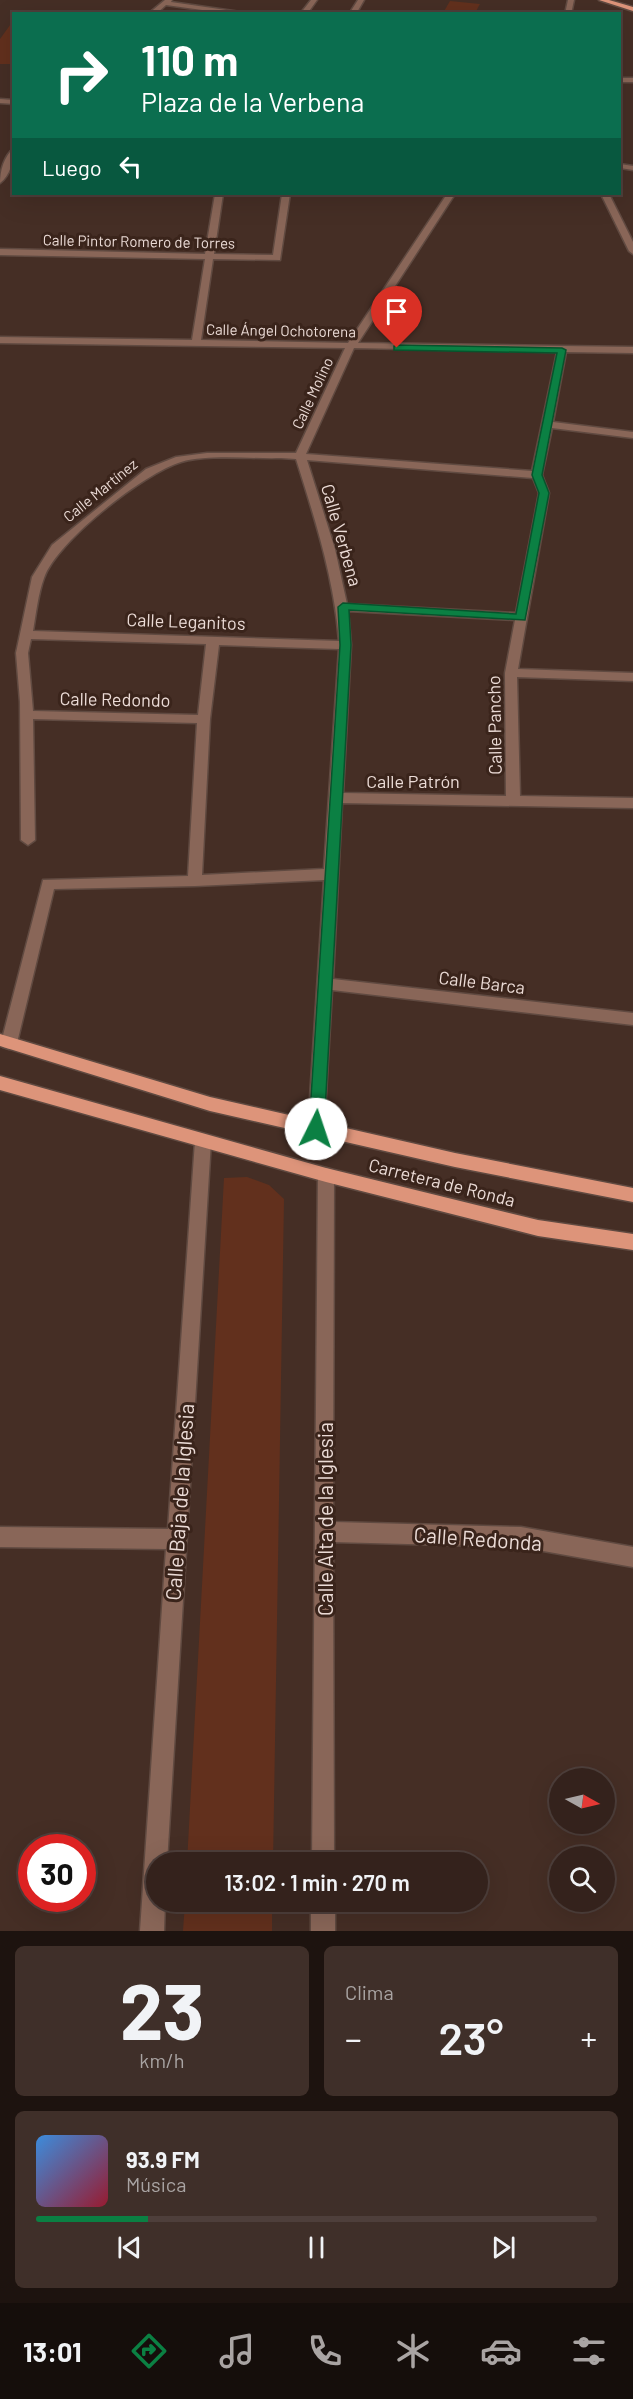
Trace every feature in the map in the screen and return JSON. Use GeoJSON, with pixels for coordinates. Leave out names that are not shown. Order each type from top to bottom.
{"type":"FeatureCollection","features":[{"type":"Feature","properties":{"kind":"main road"},"geometry":{"type":"LineString","coordinates":[[602,0],[633,9]]}},
{"type":"Feature","properties":{"kind":"main road","name":"Carretera de Ronda"},"geometry":{"type":"LineString","coordinates":[[5,1042],[210,1104],[454,1160],[633,1196]]}},
{"type":"Feature","properties":{"kind":"main road","name":"Carretera de Ronda"},"geometry":{"type":"LineString","coordinates":[[0,1083],[326,1175],[538,1228],[633,1242]]}},
{"type":"Feature","properties":{"kind":"street"},"geometry":{"type":"LineString","coordinates":[[209,10],[219,0]]}},
{"type":"Feature","properties":{"kind":"street"},"geometry":{"type":"LineString","coordinates":[[305,12],[314,0]]}},
{"type":"Feature","properties":{"kind":"street"},"geometry":{"type":"LineString","coordinates":[[154,12],[167,2],[230,12]]}},
{"type":"Feature","properties":{"kind":"street"},"geometry":{"type":"LineString","coordinates":[[0,179],[12,154]]}},
{"type":"Feature","properties":{"kind":"street"},"geometry":{"type":"LineString","coordinates":[[196,343],[219,195]]}},
{"type":"Feature","properties":{"kind":"street","name":"Calle Pintor Romero de Torres"},"geometry":{"type":"LineString","coordinates":[[0,252],[278,258],[286,195]]}},
{"type":"Feature","properties":{"kind":"street","name":"Calle Molino"},"geometry":{"type":"LineString","coordinates":[[300,456],[350,347],[451,195]]}},
{"type":"Feature","properties":{"kind":"street"},"geometry":{"type":"LineString","coordinates":[[606,195],[622,220],[633,250]]}},
{"type":"Feature","properties":{"kind":"street","name":"Calle Ángel Ochotorena"},"geometry":{"type":"LineString","coordinates":[[0,340],[633,350]]}},
{"type":"Feature","properties":{"kind":"street"},"geometry":{"type":"LineString","coordinates":[[537,475],[562,350]]}},
{"type":"Feature","properties":{"kind":"street"},"geometry":{"type":"LineString","coordinates":[[548,424],[633,435]]}},
{"type":"Feature","properties":{"kind":"street","name":"Calle Martínez"},"geometry":{"type":"LineString","coordinates":[[28,840],[27,715],[22,653],[38,577],[56,547],[150,471],[180,459],[207,456],[300,456],[537,475]]}},
{"type":"Feature","properties":{"kind":"street","name":"Calle Verbena"},"geometry":{"type":"LineString","coordinates":[[300,456],[336,567],[343,607],[345,645],[327,984],[316,1129]]}},
{"type":"Feature","properties":{"kind":"street","name":"Calle Pancho"},"geometry":{"type":"LineString","coordinates":[[513,800],[511,673],[544,493],[537,475]]}},
{"type":"Feature","properties":{"kind":"street"},"geometry":{"type":"LineString","coordinates":[[343,607],[521,618]]}},
{"type":"Feature","properties":{"kind":"street","name":"Calle Leganitos"},"geometry":{"type":"LineString","coordinates":[[26,635],[345,645]]}},
{"type":"Feature","properties":{"kind":"street"},"geometry":{"type":"LineString","coordinates":[[195,881],[204,718],[213,640]]}},
{"type":"Feature","properties":{"kind":"street"},"geometry":{"type":"LineString","coordinates":[[511,673],[633,677]]}},
{"type":"Feature","properties":{"kind":"street","name":"Calle Redondo"},"geometry":{"type":"LineString","coordinates":[[27,715],[204,718]]}},
{"type":"Feature","properties":{"kind":"street","name":"Calle Patrón"},"geometry":{"type":"LineString","coordinates":[[337,798],[633,803]]}},
{"type":"Feature","properties":{"kind":"street"},"geometry":{"type":"LineString","coordinates":[[5,1042],[48,884],[195,881],[333,874]]}},
{"type":"Feature","properties":{"kind":"street","name":"Calle Barca"},"geometry":{"type":"LineString","coordinates":[[327,984],[633,1020]]}},
{"type":"Feature","properties":{"kind":"street","name":"Calle Baja de la Iglesia"},"geometry":{"type":"LineString","coordinates":[[157,1852],[203,1142]]}},
{"type":"Feature","properties":{"kind":"street","name":"Calle Alta de la Iglesia"},"geometry":{"type":"LineString","coordinates":[[323,1852],[326,1175]]}},
{"type":"Feature","properties":{"kind":"street","name":"Calle Redonda"},"geometry":{"type":"LineString","coordinates":[[323,1532],[521,1538],[633,1557]]}},
{"type":"Feature","properties":{"kind":"street"},"geometry":{"type":"LineString","coordinates":[[0,1537],[176,1539]]}},
{"type":"Feature","properties":{"kind":"street"},"geometry":{"type":"LineString","coordinates":[[152,1931],[153,1912]]}},
{"type":"Feature","properties":{"kind":"street"},"geometry":{"type":"LineString","coordinates":[[323,1912],[323,1931]]}},
{"type":"Feature","properties":{"kind":"shaded area"},"geometry":{"type":"Polygon","coordinates":[[[450,1],[480,4],[476,12],[444,12],[450,1]]]}},
{"type":"Feature","properties":{"kind":"shaded area"},"geometry":{"type":"Polygon","coordinates":[[[12,22],[12,64],[0,64],[0,39],[12,22]]]}},
{"type":"Feature","properties":{"kind":"shaded area"},"geometry":{"type":"Polygon","coordinates":[[[247,1177],[269,1185],[284,1199],[273,1852],[188,1852],[224,1178],[247,1177]]]}},
{"type":"Feature","properties":{"kind":"shaded area"},"geometry":{"type":"Polygon","coordinates":[[[184,1912],[272,1912],[272,1931],[183,1931],[184,1912]]]}},
{"type":"Feature","properties":{"kind":"route"},"geometry":{"type":"LineString","coordinates":[[316,1129],[327,984],[345,645],[343,607],[521,618],[544,493],[537,475],[562,350],[397,348]]}}]}
